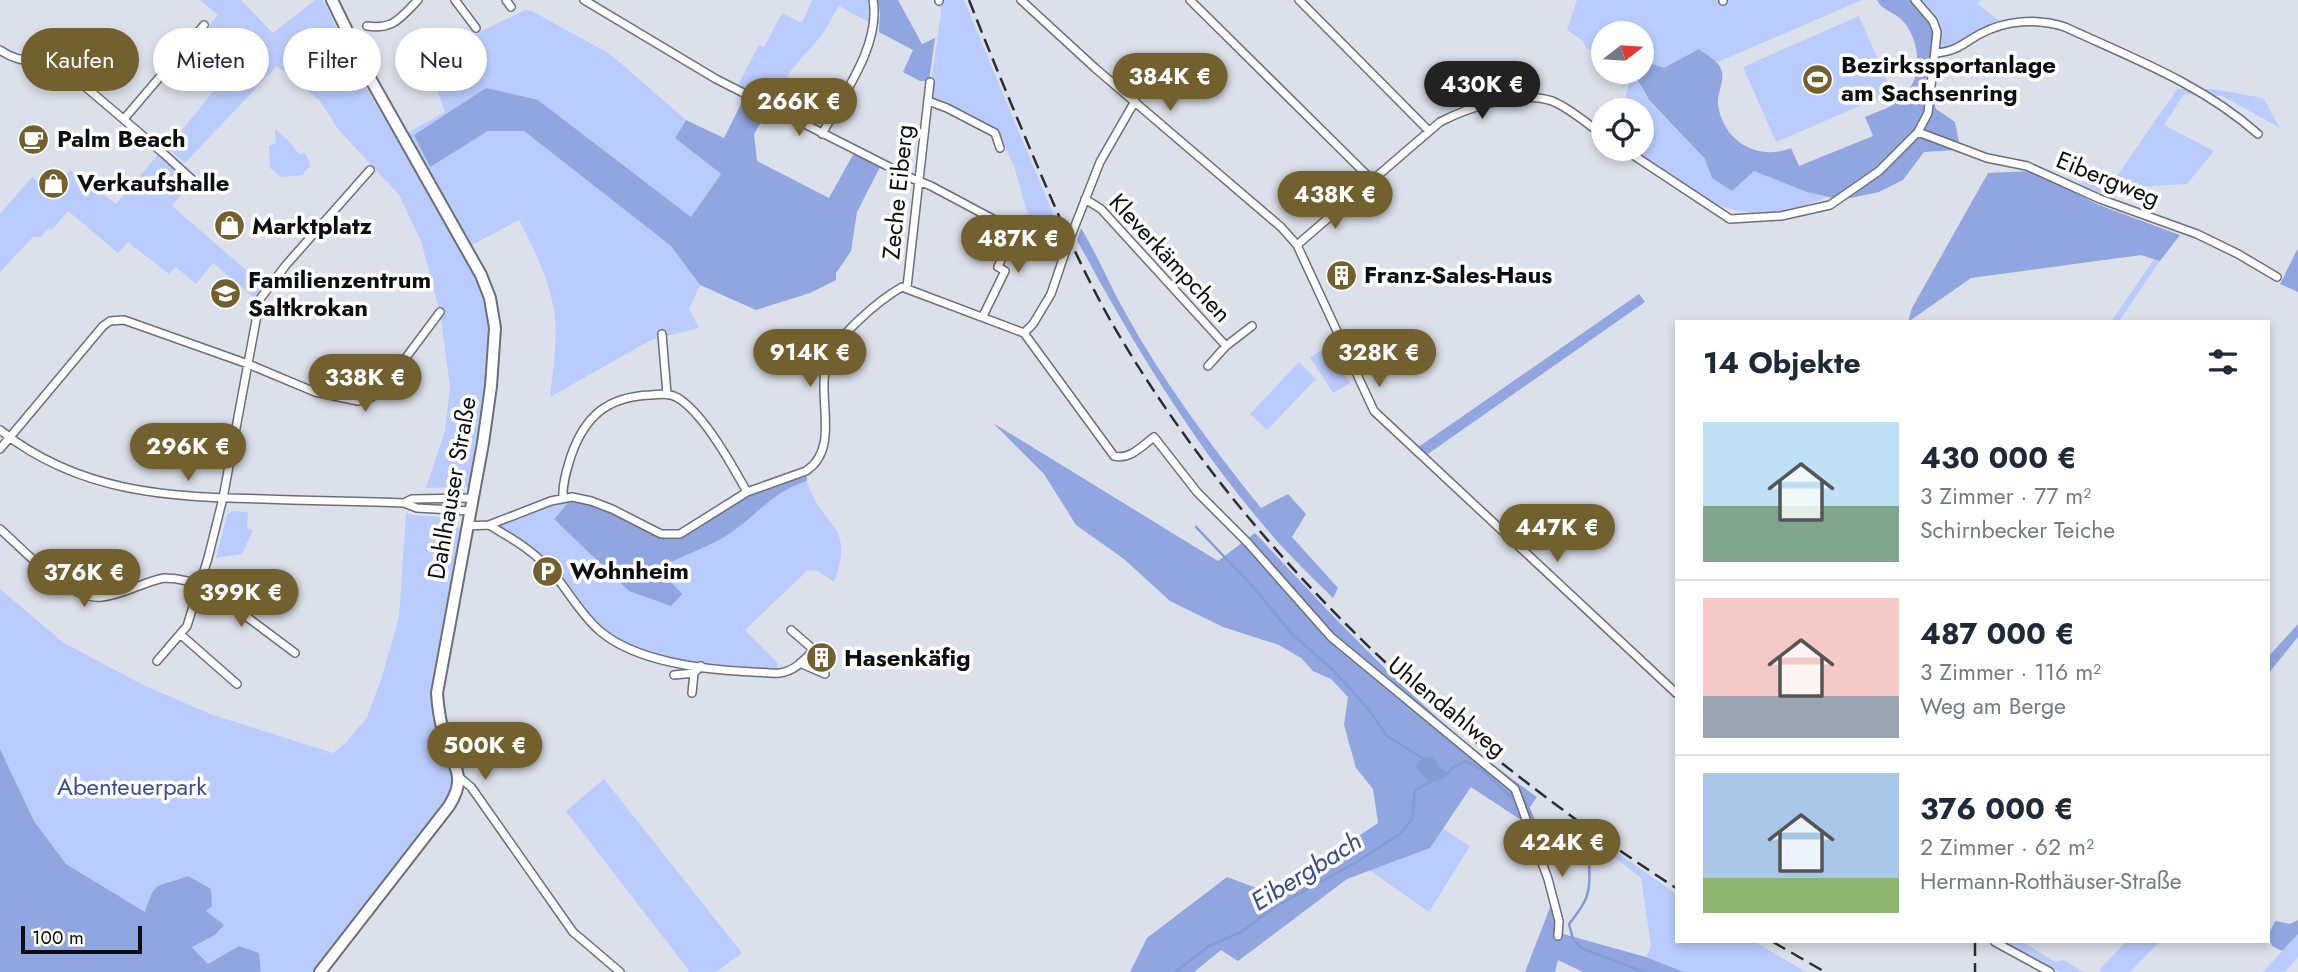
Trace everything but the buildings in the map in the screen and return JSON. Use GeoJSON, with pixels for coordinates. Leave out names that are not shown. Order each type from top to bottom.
{"type":"FeatureCollection","features":[{"type":"Feature","properties":{"kind":"street","name":"Dahlhauser Straße"},"geometry":{"type":"LineString","coordinates":[[332,0],[371,80],[469,251],[489,297],[495,328],[483,443],[437,693],[443,730],[459,777]]}},
{"type":"Feature","properties":{"kind":"street"},"geometry":{"type":"LineString","coordinates":[[367,26],[381,28],[391,24],[418,0]]}},
{"type":"Feature","properties":{"kind":"street"},"geometry":{"type":"LineString","coordinates":[[455,0],[476,28]]}},
{"type":"Feature","properties":{"kind":"street"},"geometry":{"type":"LineString","coordinates":[[584,0],[716,79],[998,223],[1008,227],[1027,224]]}},
{"type":"Feature","properties":{"kind":"street"},"geometry":{"type":"LineString","coordinates":[[594,8],[601,0]]}},
{"type":"Feature","properties":{"kind":"street"},"geometry":{"type":"LineString","coordinates":[[822,134],[870,44],[875,22],[873,0]]}},
{"type":"Feature","properties":{"kind":"street"},"geometry":{"type":"LineString","coordinates":[[1021,0],[1281,227],[1297,245],[1374,411],[1675,692]]}},
{"type":"Feature","properties":{"kind":"street"},"geometry":{"type":"LineString","coordinates":[[1190,0],[1372,180]]}},
{"type":"Feature","properties":{"kind":"street"},"geometry":{"type":"LineString","coordinates":[[1299,0],[1429,131]]}},
{"type":"Feature","properties":{"kind":"street"},"geometry":{"type":"LineString","coordinates":[[1643,161],[1730,219],[1805,212],[1830,205],[1879,171],[1919,132],[1928,113],[1937,32],[1933,20],[1920,2]]}},
{"type":"Feature","properties":{"kind":"street"},"geometry":{"type":"LineString","coordinates":[[1936,53],[1955,51],[1982,33],[2012,23],[2036,21],[2059,25],[2175,76],[2224,106],[2258,134]]}},
{"type":"Feature","properties":{"kind":"street"},"geometry":{"type":"LineString","coordinates":[[124,120],[204,25]]}},
{"type":"Feature","properties":{"kind":"street"},"geometry":{"type":"LineString","coordinates":[[0,50],[17,60],[62,68],[197,184]]}},
{"type":"Feature","properties":{"kind":"street","name":"Zeche Eiberg"},"geometry":{"type":"LineString","coordinates":[[907,287],[930,82]]}},
{"type":"Feature","properties":{"kind":"street"},"geometry":{"type":"LineString","coordinates":[[1297,245],[1440,122],[1459,113],[1527,97],[1556,103],[1591,127]]}},
{"type":"Feature","properties":{"kind":"street","name":"Zeche Eiberg"},"geometry":{"type":"LineString","coordinates":[[928,101],[947,108],[995,134],[1000,148]]}},
{"type":"Feature","properties":{"kind":"street"},"geometry":{"type":"LineString","coordinates":[[467,526],[489,525],[572,497],[591,501],[670,536],[688,530],[747,492],[806,471],[815,465],[822,454],[825,429],[824,378],[833,350],[862,318],[898,289],[907,287],[1024,333],[1033,324],[1051,294],[1100,162],[1135,102]]}},
{"type":"Feature","properties":{"kind":"street","name":"Eibergweg"},"geometry":{"type":"LineString","coordinates":[[1919,132],[1987,158],[2027,166],[2100,200],[2197,234],[2277,277]]}},
{"type":"Feature","properties":{"kind":"street"},"geometry":{"type":"LineString","coordinates":[[157,661],[187,625],[200,584],[223,499],[258,306],[263,293],[370,170]]}},
{"type":"Feature","properties":{"kind":"street","name":"Kleverkämpchen"},"geometry":{"type":"LineString","coordinates":[[1085,199],[1101,209],[1226,346]]}},
{"type":"Feature","properties":{"kind":"street"},"geometry":{"type":"LineString","coordinates":[[983,316],[1005,271],[999,267],[1015,227]]}},
{"type":"Feature","properties":{"kind":"street"},"geometry":{"type":"LineString","coordinates":[[0,449],[110,321],[124,320],[248,364],[316,392],[358,401],[381,391],[440,312]]}},
{"type":"Feature","properties":{"kind":"street","name":"Kleverkämpchen"},"geometry":{"type":"LineString","coordinates":[[1208,366],[1226,346],[1252,326]]}},
{"type":"Feature","properties":{"kind":"street","name":"Uhlendahlweg"},"geometry":{"type":"LineString","coordinates":[[1024,333],[1114,456],[1128,456],[1154,437],[1197,492],[1248,543],[1331,637],[1445,733],[1508,780],[1520,798],[1548,879],[1559,921],[1558,936]]}},
{"type":"Feature","properties":{"kind":"street"},"geometry":{"type":"LineString","coordinates":[[662,334],[667,394]]}},
{"type":"Feature","properties":{"kind":"street"},"geometry":{"type":"LineString","coordinates":[[563,498],[567,468],[579,434],[591,419],[621,400],[667,394],[682,400],[715,439],[747,492]]}},
{"type":"Feature","properties":{"kind":"street"},"geometry":{"type":"LineString","coordinates":[[0,430],[45,460],[77,475],[140,492],[223,499],[404,503],[417,508],[470,512]]}},
{"type":"Feature","properties":{"kind":"street"},"geometry":{"type":"LineString","coordinates":[[404,503],[416,498],[472,498]]}},
{"type":"Feature","properties":{"kind":"street"},"geometry":{"type":"LineString","coordinates":[[489,525],[519,542],[543,562],[587,620],[601,633],[673,662],[729,671],[779,673],[794,668],[814,650],[791,630]]}},
{"type":"Feature","properties":{"kind":"street"},"geometry":{"type":"LineString","coordinates":[[0,529],[61,582],[82,595],[106,597],[164,578],[200,584],[295,653]]}},
{"type":"Feature","properties":{"kind":"street"},"geometry":{"type":"LineString","coordinates":[[180,635],[237,684]]}},
{"type":"Feature","properties":{"kind":"street"},"geometry":{"type":"LineString","coordinates":[[800,663],[825,674]]}},
{"type":"Feature","properties":{"kind":"street"},"geometry":{"type":"LineString","coordinates":[[674,676],[694,673],[701,666]]}},
{"type":"Feature","properties":{"kind":"street"},"geometry":{"type":"LineString","coordinates":[[692,693],[694,673]]}},
{"type":"Feature","properties":{"kind":"street"},"geometry":{"type":"LineString","coordinates":[[320,972],[449,806],[455,796],[459,777],[471,787],[573,932],[620,972]]}},
{"type":"Feature","properties":{"kind":"street"},"geometry":{"type":"LineString","coordinates":[[1997,943],[2050,972]]}},
{"type":"Feature","properties":{"kind":"green space"},"geometry":{"type":"Polygon","coordinates":[[[200,0],[241,0],[268,28],[207,28],[218,15],[200,0]]]}},
{"type":"Feature","properties":{"kind":"green space"},"geometry":{"type":"Polygon","coordinates":[[[315,0],[323,0],[337,28],[283,28],[283,71],[277,66],[269,74],[269,29],[273,33],[315,0]]]}},
{"type":"Feature","properties":{"kind":"green space"},"geometry":{"type":"Polygon","coordinates":[[[812,0],[868,0],[870,23],[839,6],[822,35],[793,68],[771,103],[737,87],[759,45],[764,47],[782,13],[802,23],[812,0]]]}},
{"type":"Feature","properties":{"kind":"green space"},"geometry":{"type":"Polygon","coordinates":[[[940,0],[964,0],[1066,245],[1060,265],[1047,260],[1028,215],[1014,166],[997,130],[929,96],[941,13],[940,0]]]}},
{"type":"Feature","properties":{"kind":"green space"},"geometry":{"type":"Polygon","coordinates":[[[1577,0],[1862,0],[1718,62],[1699,49],[1664,69],[1654,65],[1654,21],[1591,21],[1591,50],[1586,49],[1583,41],[1567,30],[1577,0]]]}},
{"type":"Feature","properties":{"kind":"green space"},"geometry":{"type":"Polygon","coordinates":[[[1915,0],[1981,0],[1978,4],[2003,24],[1960,46],[1936,53],[1915,0]]]}},
{"type":"Feature","properties":{"kind":"green space"},"geometry":{"type":"Polygon","coordinates":[[[525,10],[532,11],[610,54],[686,120],[675,138],[721,174],[691,217],[538,100],[430,166],[488,131],[524,131],[671,246],[700,285],[689,309],[699,328],[651,340],[550,397],[555,316],[543,272],[519,220],[470,246],[407,133],[445,112],[437,91],[487,91],[487,28],[525,10]]]}},
{"type":"Feature","properties":{"kind":"green space","name":"Bezirkssportanlage am Sachsenring"},"geometry":{"type":"Polygon","coordinates":[[[1859,16],[1892,92],[1776,142],[1743,67],[1859,16]]]}},
{"type":"Feature","properties":{"kind":"green space"},"geometry":{"type":"Polygon","coordinates":[[[1629,84],[1639,84],[1647,98],[1625,98],[1629,84]]]}},
{"type":"Feature","properties":{"kind":"green space"},"geometry":{"type":"Polygon","coordinates":[[[2177,89],[2213,89],[2263,98],[2280,128],[2222,96],[2184,94],[2164,125],[2214,151],[2187,184],[2121,188],[2100,193],[2074,184],[2115,179],[2177,89]]]}},
{"type":"Feature","properties":{"kind":"green space"},"geometry":{"type":"Polygon","coordinates":[[[214,91],[253,91],[185,163],[167,148],[214,91]]]}},
{"type":"Feature","properties":{"kind":"green space"},"geometry":{"type":"Polygon","coordinates":[[[308,91],[368,91],[483,290],[490,330],[487,388],[471,487],[426,488],[445,431],[450,387],[440,312],[421,241],[399,195],[338,129],[320,101],[308,91]]]}},
{"type":"Feature","properties":{"kind":"green space"},"geometry":{"type":"Polygon","coordinates":[[[1654,106],[1705,159],[1713,178],[1732,190],[1754,170],[1807,192],[1827,197],[1795,208],[1767,212],[1742,211],[1719,205],[1674,182],[1643,161],[1654,161],[1654,106]]]}},
{"type":"Feature","properties":{"kind":"green space"},"geometry":{"type":"Polygon","coordinates":[[[275,129],[299,154],[306,154],[310,166],[302,175],[281,177],[270,168],[269,146],[276,143],[275,129]]]}},
{"type":"Feature","properties":{"kind":"green space"},"geometry":{"type":"Polygon","coordinates":[[[160,152],[192,182],[172,206],[267,288],[257,300],[213,263],[196,284],[176,267],[169,274],[128,242],[118,253],[68,211],[52,230],[49,228],[41,237],[33,237],[0,272],[0,214],[32,177],[50,192],[70,170],[116,204],[160,152]]]}},
{"type":"Feature","properties":{"kind":"green space"},"geometry":{"type":"Polygon","coordinates":[[[2154,259],[2160,261],[2120,320],[2112,320],[2154,259]]]}},
{"type":"Feature","properties":{"kind":"green space"},"geometry":{"type":"Polygon","coordinates":[[[1329,346],[1350,383],[1333,393],[1310,357],[1329,346]]]}},
{"type":"Feature","properties":{"kind":"green space"},"geometry":{"type":"Polygon","coordinates":[[[1299,362],[1316,379],[1267,430],[1250,414],[1299,362]]]}},
{"type":"Feature","properties":{"kind":"green space"},"geometry":{"type":"Polygon","coordinates":[[[807,481],[813,497],[839,537],[840,562],[834,582],[818,571],[808,570],[745,630],[777,662],[778,672],[687,664],[640,652],[620,643],[595,626],[555,574],[491,525],[550,502],[572,498],[554,518],[572,536],[657,568],[728,535],[776,496],[807,481]]]}},
{"type":"Feature","properties":{"kind":"green space"},"geometry":{"type":"Polygon","coordinates":[[[232,511],[248,512],[247,529],[253,530],[242,554],[216,558],[227,515],[232,511]]]}},
{"type":"Feature","properties":{"kind":"green space","name":"Abenteuerpark"},"geometry":{"type":"Polygon","coordinates":[[[406,513],[449,520],[460,530],[431,695],[437,732],[453,779],[448,800],[312,972],[261,972],[262,967],[208,964],[192,946],[215,935],[188,876],[159,885],[151,894],[145,912],[66,864],[34,821],[0,749],[0,589],[64,643],[145,686],[213,715],[333,753],[346,743],[367,717],[381,680],[399,617],[406,513]]]}},
{"type":"Feature","properties":{"kind":"green space"},"geometry":{"type":"Polygon","coordinates":[[[604,779],[742,953],[716,972],[690,972],[566,811],[604,779]]]}},
{"type":"Feature","properties":{"kind":"green space"},"geometry":{"type":"Polygon","coordinates":[[[1574,822],[1675,893],[1675,943],[1757,943],[1806,972],[1684,972],[1646,957],[1651,946],[1641,878],[1575,826],[1574,822]]]}},
{"type":"Feature","properties":{"kind":"green space"},"geometry":{"type":"Polygon","coordinates":[[[1443,829],[1470,846],[1429,912],[1369,870],[1430,848],[1443,829]]]}},
{"type":"Feature","properties":{"kind":"green space"},"geometry":{"type":"Polygon","coordinates":[[[2298,934],[2298,957],[2285,972],[2263,972],[2298,934]]]}},
{"type":"Feature","properties":{"kind":"green space"},"geometry":{"type":"Polygon","coordinates":[[[2004,943],[2025,943],[2055,962],[2063,960],[2084,972],[2060,972],[2004,943]]]}},
{"type":"Feature","properties":{"kind":"green space"},"geometry":{"type":"Polygon","coordinates":[[[2125,943],[2158,943],[2130,972],[2099,970],[2125,943]]]}},
{"type":"Feature","properties":{"kind":"shaded area"},"geometry":{"type":"Polygon","coordinates":[[[878,0],[898,0],[922,44],[935,38],[929,81],[920,81],[903,72],[913,50],[879,32],[878,0]]]}},
{"type":"Feature","properties":{"kind":"shaded area"},"geometry":{"type":"Polygon","coordinates":[[[1877,0],[1915,0],[1937,32],[1931,91],[1936,109],[1955,122],[1959,143],[1956,150],[1924,152],[1903,180],[1879,192],[1841,200],[1807,192],[1754,171],[1732,191],[1712,178],[1705,159],[1654,105],[1654,98],[1648,98],[1640,84],[1654,84],[1654,64],[1664,68],[1699,49],[1721,68],[1718,104],[1726,128],[1743,145],[1754,150],[1778,152],[1791,148],[1799,166],[1873,136],[1865,117],[1896,103],[1910,88],[1917,68],[1913,37],[1902,20],[1877,0]]]}},
{"type":"Feature","properties":{"kind":"shaded area"},"geometry":{"type":"Polygon","coordinates":[[[487,88],[538,100],[691,217],[721,174],[675,138],[686,120],[724,138],[744,98],[768,110],[754,134],[757,161],[829,198],[854,153],[880,167],[857,212],[851,251],[836,273],[836,280],[810,293],[756,310],[700,285],[671,246],[524,131],[488,131],[430,167],[414,135],[481,91],[487,91],[487,88]]]}},
{"type":"Feature","properties":{"kind":"shaded area"},"geometry":{"type":"Polygon","coordinates":[[[2031,171],[2099,205],[2180,235],[2160,261],[2141,255],[1971,278],[1909,320],[1912,308],[1988,173],[2031,171]]]}},
{"type":"Feature","properties":{"kind":"shaded area"},"geometry":{"type":"Polygon","coordinates":[[[1081,228],[1156,365],[1189,414],[1261,508],[1288,494],[1306,514],[1292,537],[1338,588],[1333,598],[1277,541],[1248,506],[1168,396],[1077,240],[1081,228]]]}},
{"type":"Feature","properties":{"kind":"shaded area"},"geometry":{"type":"Polygon","coordinates":[[[2298,248],[2298,292],[2280,284],[2298,248]]]}},
{"type":"Feature","properties":{"kind":"shaded area"},"geometry":{"type":"Polygon","coordinates":[[[1639,294],[1645,302],[1425,456],[1414,450],[1639,294]]]}},
{"type":"Feature","properties":{"kind":"shaded area"},"geometry":{"type":"Polygon","coordinates":[[[993,423],[1218,561],[1255,533],[1424,706],[1537,797],[1521,820],[1471,787],[1430,848],[1347,879],[1238,961],[1221,950],[1194,972],[1130,972],[1147,938],[1227,877],[1267,892],[1314,859],[1341,848],[1378,823],[1373,789],[1356,768],[1344,725],[1348,697],[1331,679],[1313,671],[1301,658],[1279,645],[1223,627],[1170,601],[1124,559],[1076,525],[1044,474],[993,423]]]}},
{"type":"Feature","properties":{"kind":"shaded area"},"geometry":{"type":"Polygon","coordinates":[[[806,472],[807,481],[785,490],[728,535],[658,568],[682,594],[671,606],[629,591],[554,519],[572,498],[591,502],[670,537],[748,493],[806,472]]]}},
{"type":"Feature","properties":{"kind":"shaded area"},"geometry":{"type":"Polygon","coordinates":[[[2298,624],[2298,637],[2270,672],[2270,655],[2298,624]]]}},
{"type":"Feature","properties":{"kind":"shaded area"},"geometry":{"type":"Polygon","coordinates":[[[0,749],[34,821],[66,864],[145,912],[155,889],[188,876],[211,889],[212,906],[206,911],[224,925],[215,935],[192,947],[208,964],[239,946],[259,953],[261,972],[0,972],[0,749]]]}},
{"type":"Feature","properties":{"kind":"shaded area"},"geometry":{"type":"Polygon","coordinates":[[[1433,757],[1439,767],[1449,773],[1443,779],[1430,782],[1415,766],[1422,758],[1433,757]]]}},
{"type":"Feature","properties":{"kind":"shaded area"},"geometry":{"type":"Polygon","coordinates":[[[1551,905],[1556,932],[1646,957],[1684,972],[1583,972],[1558,960],[1555,972],[1525,972],[1551,905]]]}},
{"type":"Feature","properties":{"kind":"shaded area"},"geometry":{"type":"Polygon","coordinates":[[[2298,920],[2298,934],[2282,951],[2272,946],[2270,932],[2275,921],[2290,924],[2298,920]]]}},
{"type":"Feature","properties":{"kind":"waterway","name":"Eibergbach"},"geometry":{"type":"LineString","coordinates":[[1196,527],[1255,589],[1291,633],[1334,671],[1369,710],[1387,736],[1422,758]]}},
{"type":"Feature","properties":{"kind":"waterway"},"geometry":{"type":"LineString","coordinates":[[1449,773],[1451,768],[1466,761],[1483,771],[1512,798],[1524,798],[1534,821],[1589,857],[1588,894],[1569,924],[1573,939],[1581,948],[1644,972]]}},
{"type":"Feature","properties":{"kind":"waterway","name":"Eibergbach"},"geometry":{"type":"LineString","coordinates":[[1175,972],[1209,946],[1241,932],[1275,907],[1355,863],[1400,834],[1412,819],[1415,790],[1430,782]]}},
{"type":"Feature","properties":{"kind":"railway"},"geometry":{"type":"LineString","coordinates":[[969,0],[1050,195],[1101,304],[1167,410],[1226,490],[1291,567],[1361,639],[1435,707],[1593,832],[1675,887]]}},
{"type":"Feature","properties":{"kind":"railway"},"geometry":{"type":"LineString","coordinates":[[1775,943],[1825,972]]}},
{"type":"Feature","properties":{"kind":"railway"},"geometry":{"type":"LineString","coordinates":[[1975,943],[1975,972]]}},
{"type":"Feature","properties":{"kind":"place","name":"Bezirkssportanlage am Sachsenring"},"geometry":{"type":"Point","coordinates":[1818,79]}},
{"type":"Feature","properties":{"kind":"place","name":"Palm Beach"},"geometry":{"type":"Point","coordinates":[34,139]}},
{"type":"Feature","properties":{"kind":"place","name":"Verkaufshalle"},"geometry":{"type":"Point","coordinates":[54,183]}},
{"type":"Feature","properties":{"kind":"place","name":"Marktplatz"},"geometry":{"type":"Point","coordinates":[229,226]}},
{"type":"Feature","properties":{"kind":"place","name":"Franz-Sales-Haus"},"geometry":{"type":"Point","coordinates":[1341,275]}},
{"type":"Feature","properties":{"kind":"place","name":"Familienzentrum Saltkrokan"},"geometry":{"type":"Point","coordinates":[225,294]}},
{"type":"Feature","properties":{"kind":"place","name":"Wohnheim"},"geometry":{"type":"Point","coordinates":[547,571]}},
{"type":"Feature","properties":{"kind":"place","name":"Hasenkäfig"},"geometry":{"type":"Point","coordinates":[821,658]}}]}
